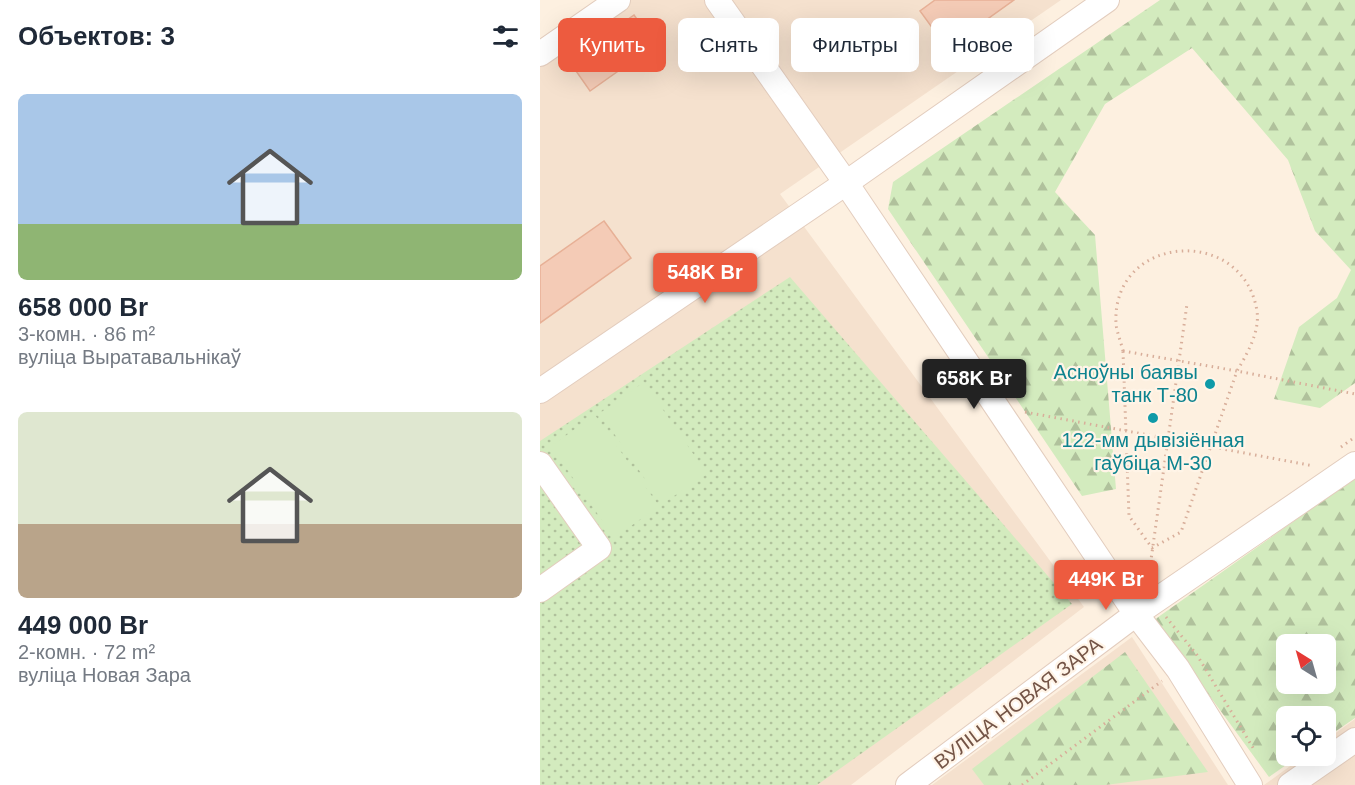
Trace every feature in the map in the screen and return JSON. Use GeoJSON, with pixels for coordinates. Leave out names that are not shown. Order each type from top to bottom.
{"type":"FeatureCollection","features":[{"type":"Feature","properties":{"kind":"street"},"geometry":{"type":"LineString","coordinates":[[540,54],[618,0]]}},
{"type":"Feature","properties":{"kind":"street"},"geometry":{"type":"LineString","coordinates":[[717,0],[846,183],[1136,614],[1178,669],[1250,785]]}},
{"type":"Feature","properties":{"kind":"street"},"geometry":{"type":"LineString","coordinates":[[540,391],[846,183],[1107,0]]}},
{"type":"Feature","properties":{"kind":"street"},"geometry":{"type":"LineString","coordinates":[[540,464],[599,548],[540,590]]}},
{"type":"Feature","properties":{"kind":"street","name":"ВУЛІЦА НОВАЯ ЗАРА"},"geometry":{"type":"LineString","coordinates":[[908,785],[1136,614],[1355,464]]}},
{"type":"Feature","properties":{"kind":"street"},"geometry":{"type":"LineString","coordinates":[[1290,785],[1355,740]]}},
{"type":"Feature","properties":{"kind":"path"},"geometry":{"type":"LineString","coordinates":[[1185,248],[1211,253],[1233,268],[1249,289],[1257,312],[1252,345],[1237,371],[1181,532],[1152,548],[1129,516],[1123,351],[1116,324],[1121,291],[1137,267],[1154,257],[1185,248]]}},
{"type":"Feature","properties":{"kind":"path"},"geometry":{"type":"LineString","coordinates":[[1123,351],[1355,394]]}},
{"type":"Feature","properties":{"kind":"path"},"geometry":{"type":"LineString","coordinates":[[1020,412],[1125,429],[1314,466]]}},
{"type":"Feature","properties":{"kind":"path"},"geometry":{"type":"LineString","coordinates":[[1022,785],[1197,654]]}},
{"type":"Feature","properties":{"kind":"shaded area"},"geometry":{"type":"Polygon","coordinates":[[[619,0],[1061,0],[1034,19],[931,18],[931,72],[957,72],[780,194],[1084,607],[851,785],[540,785],[540,55],[558,42],[558,72],[666,72],[666,18],[593,18],[619,0]]]}},
{"type":"Feature","properties":{"kind":"shaded area"},"geometry":{"type":"Polygon","coordinates":[[[1132,637],[1228,785],[932,785],[1132,637]]]}},
{"type":"Feature","properties":{"kind":"shaded area"},"geometry":{"type":"Polygon","coordinates":[[[1355,719],[1355,785],[1264,785],[1290,766],[1336,766],[1336,733],[1355,719]]]}},
{"type":"Feature","properties":{"kind":"green space"},"geometry":{"type":"Polygon","coordinates":[[[1160,0],[1355,0],[1355,383],[1320,408],[1274,399],[1299,327],[1337,298],[1351,270],[1315,231],[1288,160],[1192,48],[1105,104],[1055,192],[1095,235],[1116,489],[1082,496],[888,209],[893,182],[1160,0]]]}},
{"type":"Feature","properties":{"kind":"green space"},"geometry":{"type":"Polygon","coordinates":[[[790,277],[1072,604],[817,785],[540,785],[540,441],[790,277]]]}},
{"type":"Feature","properties":{"kind":"green space"},"geometry":{"type":"Polygon","coordinates":[[[644,382],[707,474],[662,504],[600,413],[644,382]]]}},
{"type":"Feature","properties":{"kind":"green space"},"geometry":{"type":"Polygon","coordinates":[[[595,415],[659,506],[614,538],[551,446],[595,415]]]}},
{"type":"Feature","properties":{"kind":"green space"},"geometry":{"type":"Polygon","coordinates":[[[1355,478],[1355,718],[1336,731],[1336,706],[1276,706],[1276,766],[1285,766],[1269,777],[1154,620],[1355,478]]]}},
{"type":"Feature","properties":{"kind":"green space"},"geometry":{"type":"Polygon","coordinates":[[[1125,652],[1208,772],[1105,785],[984,785],[972,769],[1125,652]]]}},
{"type":"Feature","properties":{"kind":"building"},"geometry":{"type":"Polygon","coordinates":[[[935,0],[1014,0],[989,18],[931,18],[931,26],[920,11],[935,0]]]}},
{"type":"Feature","properties":{"kind":"building"},"geometry":{"type":"Polygon","coordinates":[[[577,72],[617,72],[590,91],[577,72]]]}},
{"type":"Feature","properties":{"kind":"building"},"geometry":{"type":"Polygon","coordinates":[[[604,221],[631,258],[540,323],[540,266],[604,221]]]}},
{"type":"Feature","properties":{"kind":"place","name":"Асноўны баявы танк Т-80"},"geometry":{"type":"Point","coordinates":[1210,384]}},
{"type":"Feature","properties":{"kind":"place","name":"122-мм дывізіённая гаўбіца М-30"},"geometry":{"type":"Point","coordinates":[1153,418]}}]}
